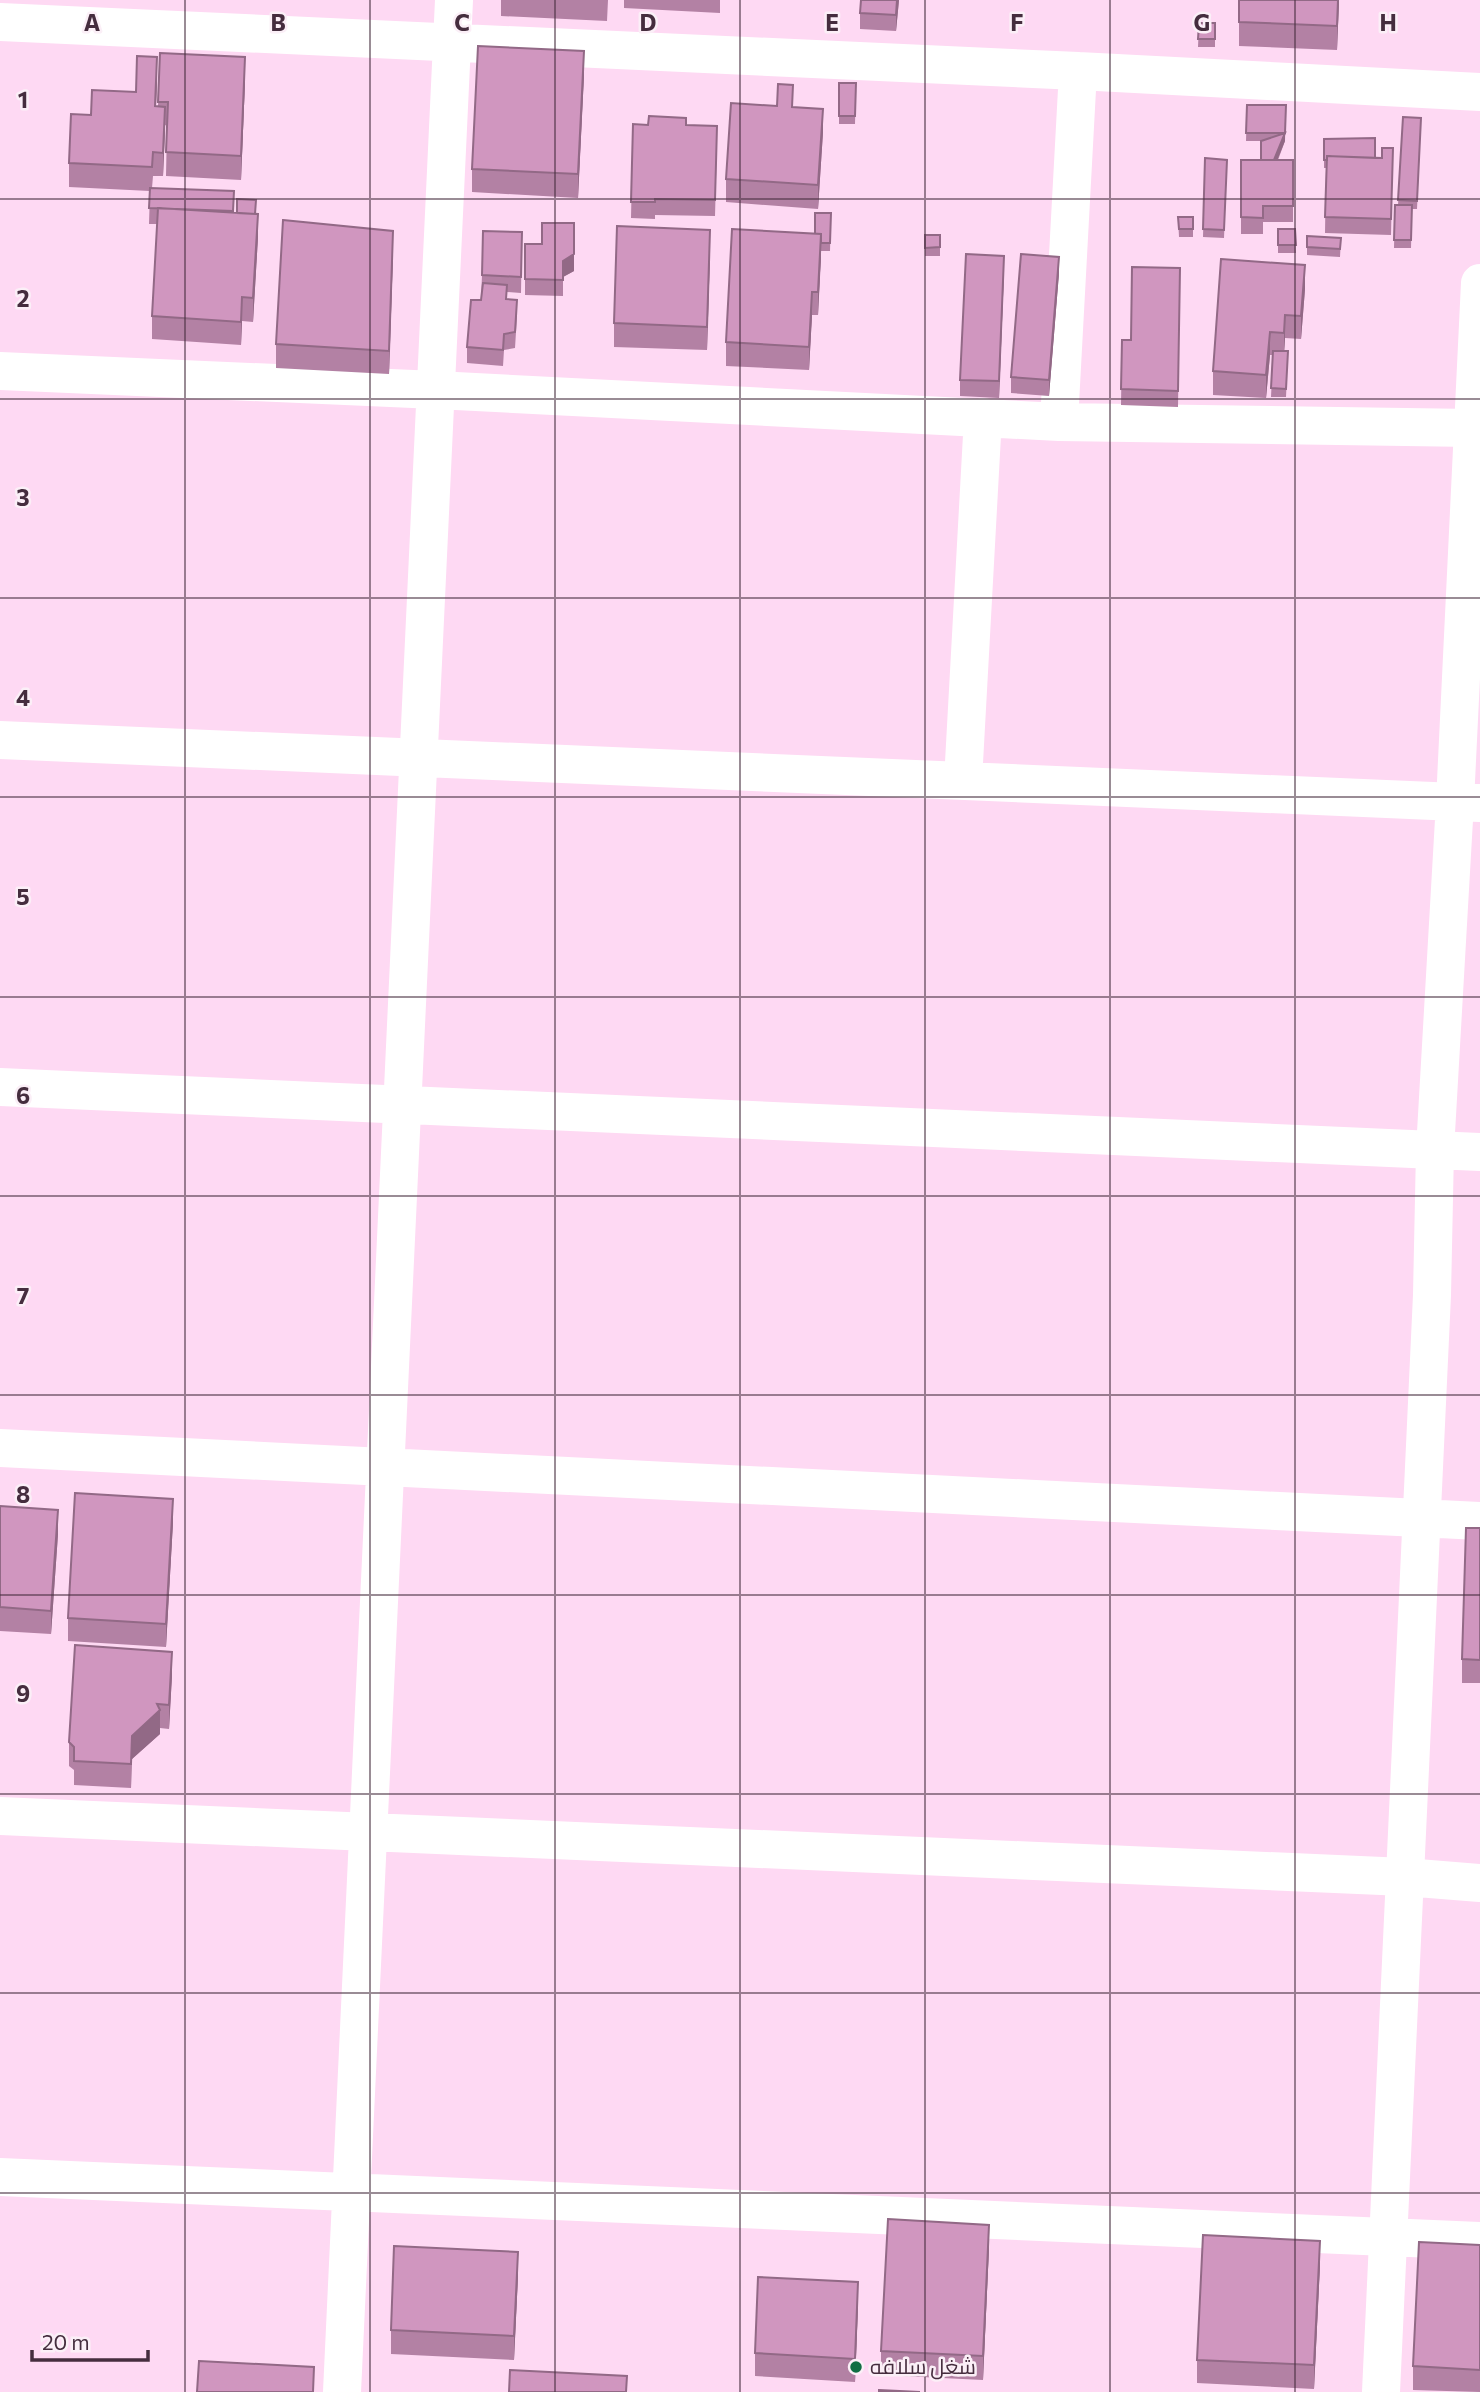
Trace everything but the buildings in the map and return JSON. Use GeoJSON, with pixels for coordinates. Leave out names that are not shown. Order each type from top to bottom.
{"type":"FeatureCollection","features":[{"type":"Feature","properties":{"kind":"street"},"geometry":{"type":"LineString","coordinates":[[342,2392],[454,0]]}},
{"type":"Feature","properties":{"kind":"street"},"geometry":{"type":"LineString","coordinates":[[0,22],[93,13],[452,43],[1480,92]]}},
{"type":"Feature","properties":{"kind":"street"},"geometry":{"type":"LineString","coordinates":[[1059,422],[1078,71]]}},
{"type":"Feature","properties":{"kind":"street"},"geometry":{"type":"LineString","coordinates":[[1381,2392],[1432,1295],[1435,1150],[1468,803],[1473,428],[1480,283]]}},
{"type":"Feature","properties":{"kind":"street"},"geometry":{"type":"LineString","coordinates":[[0,371],[1059,422],[1473,428]]}},
{"type":"Feature","properties":{"kind":"street"},"geometry":{"type":"LineString","coordinates":[[963,781],[983,417]]}},
{"type":"Feature","properties":{"kind":"street"},"geometry":{"type":"LineString","coordinates":[[0,740],[1468,803]]}},
{"type":"Feature","properties":{"kind":"street"},"geometry":{"type":"LineString","coordinates":[[0,1087],[1480,1152]]}},
{"type":"Feature","properties":{"kind":"street"},"geometry":{"type":"LineString","coordinates":[[0,1448],[1480,1521]]}},
{"type":"Feature","properties":{"kind":"street"},"geometry":{"type":"LineString","coordinates":[[0,1816],[1405,1877],[1480,1883]]}},
{"type":"Feature","properties":{"kind":"street"},"geometry":{"type":"LineString","coordinates":[[0,2177],[1480,2241]]}},
{"type":"Feature","properties":{"kind":"place","name":"شغل سلافه"},"geometry":{"type":"Point","coordinates":[856,2367]}}]}
